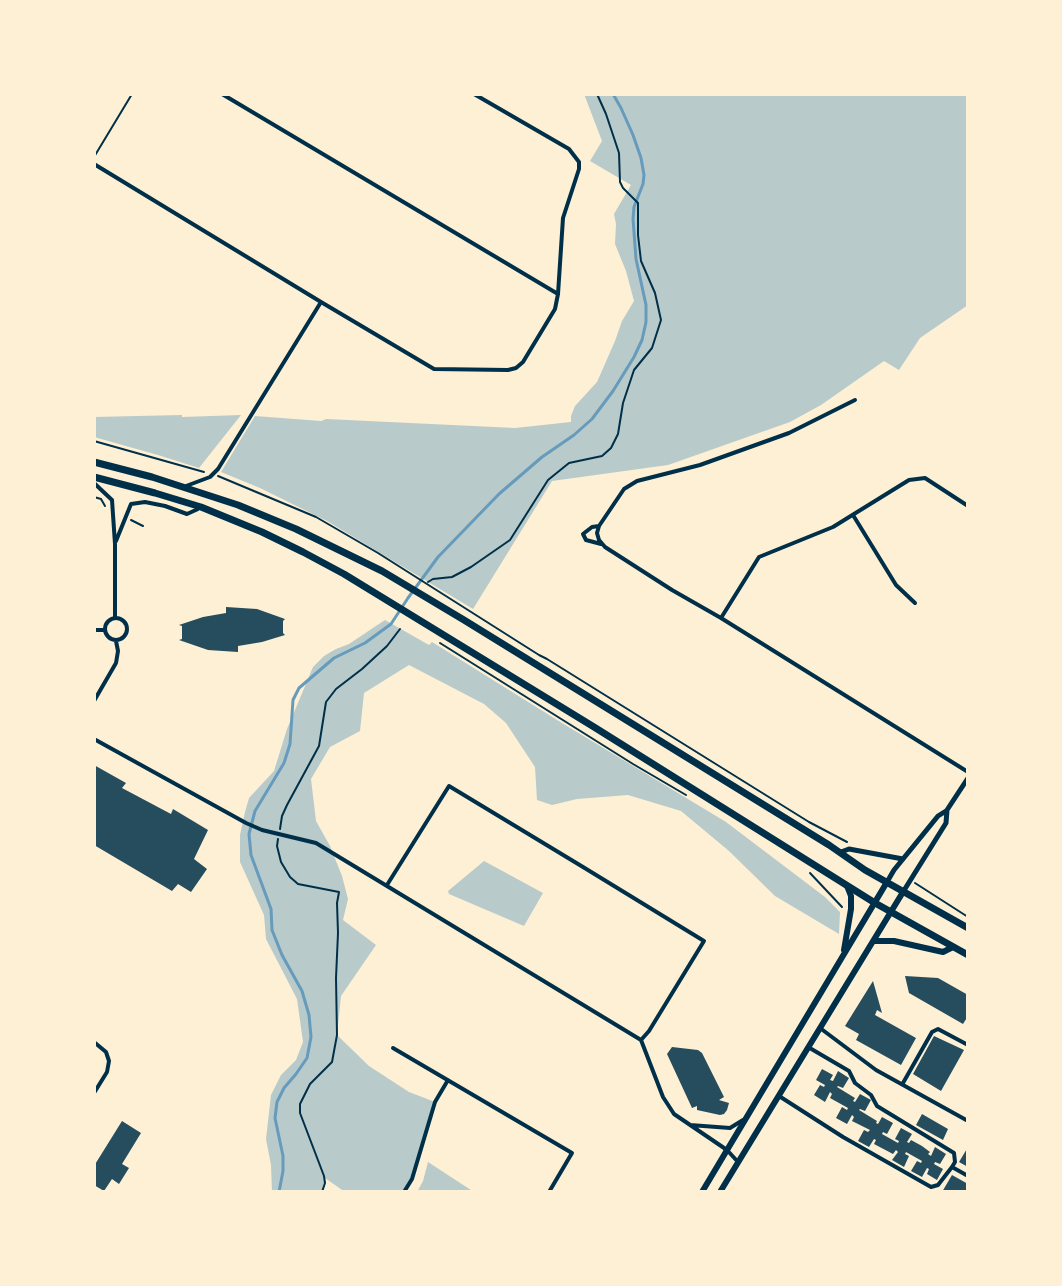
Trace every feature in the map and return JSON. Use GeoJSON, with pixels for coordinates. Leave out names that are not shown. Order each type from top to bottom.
{"type":"FeatureCollection","features":[{"type":"Feature","properties":{"kind":"main road"},"geometry":{"type":"LineString","coordinates":[[94,461],[185,487],[281,523],[382,571],[865,870],[968,928]]}},
{"type":"Feature","properties":{"kind":"main road"},"geometry":{"type":"LineString","coordinates":[[94,480],[201,507],[303,552],[420,620],[891,913],[968,955]]}},
{"type":"Feature","properties":{"kind":"main road"},"geometry":{"type":"LineString","coordinates":[[702,1192],[887,882]]}},
{"type":"Feature","properties":{"kind":"main road"},"geometry":{"type":"LineString","coordinates":[[844,954],[851,909],[847,886]]}},
{"type":"Feature","properties":{"kind":"main road"},"geometry":{"type":"LineString","coordinates":[[720,1192],[903,892]]}},
{"type":"Feature","properties":{"kind":"main road"},"geometry":{"type":"LineString","coordinates":[[874,941],[894,941],[943,952],[953,947]]}},
{"type":"Feature","properties":{"kind":"street"},"geometry":{"type":"LineString","coordinates":[[222,94],[558,294]]}},
{"type":"Feature","properties":{"kind":"street"},"geometry":{"type":"LineString","coordinates":[[94,164],[434,369],[508,370],[523,362],[555,309],[563,218],[579,169],[578,159],[569,149],[474,94]]}},
{"type":"Feature","properties":{"kind":"street"},"geometry":{"type":"LineString","coordinates":[[185,487],[214,474],[321,302]]}},
{"type":"Feature","properties":{"kind":"street"},"geometry":{"type":"LineString","coordinates":[[600,542],[597,533],[599,526],[624,489],[637,481],[700,465],[789,433],[855,400]]}},
{"type":"Feature","properties":{"kind":"street"},"geometry":{"type":"LineString","coordinates":[[721,618],[759,557],[833,527],[909,480],[925,478],[968,506]]}},
{"type":"Feature","properties":{"kind":"street"},"geometry":{"type":"LineString","coordinates":[[94,480],[112,500],[115,618]]}},
{"type":"Feature","properties":{"kind":"street"},"geometry":{"type":"LineString","coordinates":[[115,544],[131,504],[145,502],[187,514],[201,507]]}},
{"type":"Feature","properties":{"kind":"street"},"geometry":{"type":"LineString","coordinates":[[853,515],[896,585],[915,603]]}},
{"type":"Feature","properties":{"kind":"street"},"geometry":{"type":"LineString","coordinates":[[599,526],[583,534],[586,540],[600,542],[968,775],[947,810],[938,816],[887,882]]}},
{"type":"Feature","properties":{"kind":"street"},"geometry":{"type":"LineString","coordinates":[[115,618],[107,623],[105,630],[116,641]]}},
{"type":"Feature","properties":{"kind":"street"},"geometry":{"type":"LineString","coordinates":[[115,618],[124,622],[127,630],[125,637],[116,641]]}},
{"type":"Feature","properties":{"kind":"street"},"geometry":{"type":"LineString","coordinates":[[94,630],[105,630]]}},
{"type":"Feature","properties":{"kind":"street"},"geometry":{"type":"LineString","coordinates":[[94,701],[116,663],[116,641]]}},
{"type":"Feature","properties":{"kind":"street"},"geometry":{"type":"LineString","coordinates":[[94,739],[254,827],[316,843],[641,1040],[663,1097],[674,1114],[727,1150],[738,1162]]}},
{"type":"Feature","properties":{"kind":"street"},"geometry":{"type":"LineString","coordinates":[[387,885],[449,786],[583,867],[704,941],[641,1040]]}},
{"type":"Feature","properties":{"kind":"street"},"geometry":{"type":"LineString","coordinates":[[903,892],[946,823],[947,810]]}},
{"type":"Feature","properties":{"kind":"street"},"geometry":{"type":"LineString","coordinates":[[840,853],[849,849],[903,859]]}},
{"type":"Feature","properties":{"kind":"street"},"geometry":{"type":"LineString","coordinates":[[820,1028],[876,1070],[968,1121]]}},
{"type":"Feature","properties":{"kind":"street"},"geometry":{"type":"LineString","coordinates":[[903,1083],[932,1032],[938,1029],[968,1045]]}},
{"type":"Feature","properties":{"kind":"street"},"geometry":{"type":"LineString","coordinates":[[94,1042],[106,1052],[109,1061],[107,1072],[94,1093]]}},
{"type":"Feature","properties":{"kind":"street"},"geometry":{"type":"LineString","coordinates":[[779,1096],[931,1187],[938,1185],[955,1162],[954,1153],[877,1106],[871,1095],[855,1083],[849,1071],[808,1047]]}},
{"type":"Feature","properties":{"kind":"street"},"geometry":{"type":"LineString","coordinates":[[393,1048],[572,1153],[549,1192]]}},
{"type":"Feature","properties":{"kind":"street"},"geometry":{"type":"LineString","coordinates":[[404,1192],[412,1179],[435,1102],[448,1080]]}},
{"type":"Feature","properties":{"kind":"street"},"geometry":{"type":"LineString","coordinates":[[688,1125],[730,1128],[747,1117]]}},
{"type":"Feature","properties":{"kind":"street"},"geometry":{"type":"LineString","coordinates":[[952,1167],[968,1176]]}},
{"type":"Feature","properties":{"kind":"path"},"geometry":{"type":"LineString","coordinates":[[94,157],[132,94]]}},
{"type":"Feature","properties":{"kind":"path"},"geometry":{"type":"LineString","coordinates":[[427,582],[452,577],[510,540],[548,480],[569,463],[602,456],[611,448],[618,434],[623,403],[634,370],[652,348],[661,320],[655,293],[641,261],[638,203],[620,182],[619,153],[597,94]]}},
{"type":"Feature","properties":{"kind":"path"},"geometry":{"type":"LineString","coordinates":[[94,441],[214,474],[316,517],[809,822],[843,841],[857,845]]}},
{"type":"Feature","properties":{"kind":"path"},"geometry":{"type":"LineString","coordinates":[[322,1192],[324,1176],[303,1123],[300,1104],[310,1084],[332,1062],[337,1035],[339,892],[298,884],[281,862],[277,846],[282,816],[319,746],[326,702],[336,689],[387,646],[400,629]]}},
{"type":"Feature","properties":{"kind":"path"},"geometry":{"type":"LineString","coordinates":[[439,643],[691,798]]}},
{"type":"Feature","properties":{"kind":"path"},"geometry":{"type":"LineString","coordinates":[[810,872],[842,907]]}},
{"type":"Feature","properties":{"kind":"path"},"geometry":{"type":"LineString","coordinates":[[920,885],[968,917]]}},
{"type":"Feature","properties":{"kind":"shaded area"},"geometry":{"type":"Polygon","coordinates":[[[584,94],[968,94],[968,305],[920,338],[899,370],[884,361],[821,405],[790,422],[668,465],[552,481],[473,609],[327,521],[221,472],[255,416],[515,428],[571,422],[575,406],[597,382],[622,321],[634,301],[615,244],[614,214],[631,185],[590,161],[602,141],[584,94]]]}},
{"type":"Feature","properties":{"kind":"shaded area"},"geometry":{"type":"Polygon","coordinates":[[[241,415],[199,468],[94,437],[94,417],[241,415]]]}},
{"type":"Feature","properties":{"kind":"shaded area"},"geometry":{"type":"Polygon","coordinates":[[[385,620],[429,645],[432,642],[726,822],[825,897],[840,912],[839,934],[775,896],[729,851],[681,811],[628,795],[577,799],[552,805],[537,800],[535,767],[506,723],[484,704],[409,665],[364,693],[360,731],[330,747],[311,779],[316,821],[330,846],[348,899],[343,920],[376,945],[341,996],[337,1035],[369,1066],[409,1092],[435,1102],[412,1179],[404,1192],[345,1192],[325,1178],[322,1192],[272,1192],[266,1139],[271,1095],[281,1075],[296,1060],[303,1042],[297,999],[266,939],[264,915],[240,862],[240,835],[249,798],[274,771],[287,729],[313,667],[324,656],[385,620]]]}},
{"type":"Feature","properties":{"kind":"shaded area"},"geometry":{"type":"Polygon","coordinates":[[[484,861],[543,893],[524,926],[449,894],[448,891],[484,861]]]}},
{"type":"Feature","properties":{"kind":"shaded area"},"geometry":{"type":"Polygon","coordinates":[[[428,1162],[474,1192],[417,1192],[428,1162]]]}},
{"type":"Feature","properties":{"kind":"building"},"geometry":{"type":"Polygon","coordinates":[[[226,607],[257,609],[285,619],[285,635],[238,646],[238,652],[208,650],[179,640],[182,639],[182,626],[179,625],[226,613],[226,607]]]}},
{"type":"Feature","properties":{"kind":"building"},"geometry":{"type":"Polygon","coordinates":[[[94,765],[126,783],[122,788],[171,814],[173,809],[208,830],[194,859],[207,869],[191,892],[178,884],[172,891],[94,845],[94,765]]]}},
{"type":"Feature","properties":{"kind":"building"},"geometry":{"type":"Polygon","coordinates":[[[905,976],[938,978],[968,995],[968,1016],[963,1024],[909,993],[905,976]]]}},
{"type":"Feature","properties":{"kind":"building"},"geometry":{"type":"Polygon","coordinates":[[[873,981],[882,1013],[877,1010],[875,1015],[916,1038],[901,1065],[856,1040],[859,1034],[845,1026],[873,981]]]}},
{"type":"Feature","properties":{"kind":"building"},"geometry":{"type":"Polygon","coordinates":[[[934,1036],[964,1050],[941,1091],[913,1074],[934,1036]]]}},
{"type":"Feature","properties":{"kind":"building"},"geometry":{"type":"Polygon","coordinates":[[[672,1047],[702,1053],[724,1097],[719,1100],[729,1103],[724,1114],[697,1110],[697,1106],[692,1108],[667,1054],[672,1047]]]}},
{"type":"Feature","properties":{"kind":"building"},"geometry":{"type":"Polygon","coordinates":[[[822,1069],[833,1075],[830,1080],[833,1081],[838,1071],[849,1078],[843,1088],[837,1087],[855,1098],[853,1101],[860,1094],[871,1100],[865,1111],[859,1110],[876,1123],[882,1117],[893,1123],[887,1134],[882,1134],[898,1143],[895,1139],[901,1128],[912,1134],[907,1142],[911,1140],[922,1146],[931,1156],[935,1147],[946,1154],[940,1164],[934,1164],[943,1169],[937,1180],[927,1174],[927,1168],[922,1177],[911,1171],[917,1161],[922,1161],[906,1152],[909,1156],[904,1167],[892,1160],[898,1152],[896,1150],[893,1154],[874,1144],[874,1139],[869,1147],[858,1141],[864,1130],[870,1130],[852,1121],[852,1115],[847,1124],[836,1118],[842,1107],[848,1108],[830,1098],[830,1092],[825,1102],[814,1095],[820,1085],[825,1085],[816,1080],[822,1069]]]}},
{"type":"Feature","properties":{"kind":"building"},"geometry":{"type":"Polygon","coordinates":[[[922,1114],[948,1129],[943,1140],[916,1125],[922,1114]]]}},
{"type":"Feature","properties":{"kind":"building"},"geometry":{"type":"Polygon","coordinates":[[[122,1121],[141,1133],[122,1164],[129,1168],[119,1184],[112,1179],[104,1191],[94,1185],[94,1166],[122,1121]]]}},
{"type":"Feature","properties":{"kind":"building"},"geometry":{"type":"Polygon","coordinates":[[[968,1147],[968,1167],[959,1162],[968,1147]]]}},
{"type":"Feature","properties":{"kind":"building"},"geometry":{"type":"Polygon","coordinates":[[[952,1175],[968,1184],[968,1192],[942,1192],[952,1175]]]}},
{"type":"Feature","properties":{"kind":"waterway"},"geometry":{"type":"LineString","coordinates":[[279,1192],[283,1156],[275,1118],[277,1102],[307,1058],[311,1037],[302,991],[272,930],[271,909],[251,855],[249,834],[255,811],[284,763],[290,744],[293,700],[299,688],[334,658],[365,643],[391,624],[438,557],[499,494],[592,419],[634,357],[646,322],[633,219],[644,175],[633,135],[613,94]]}}]}
